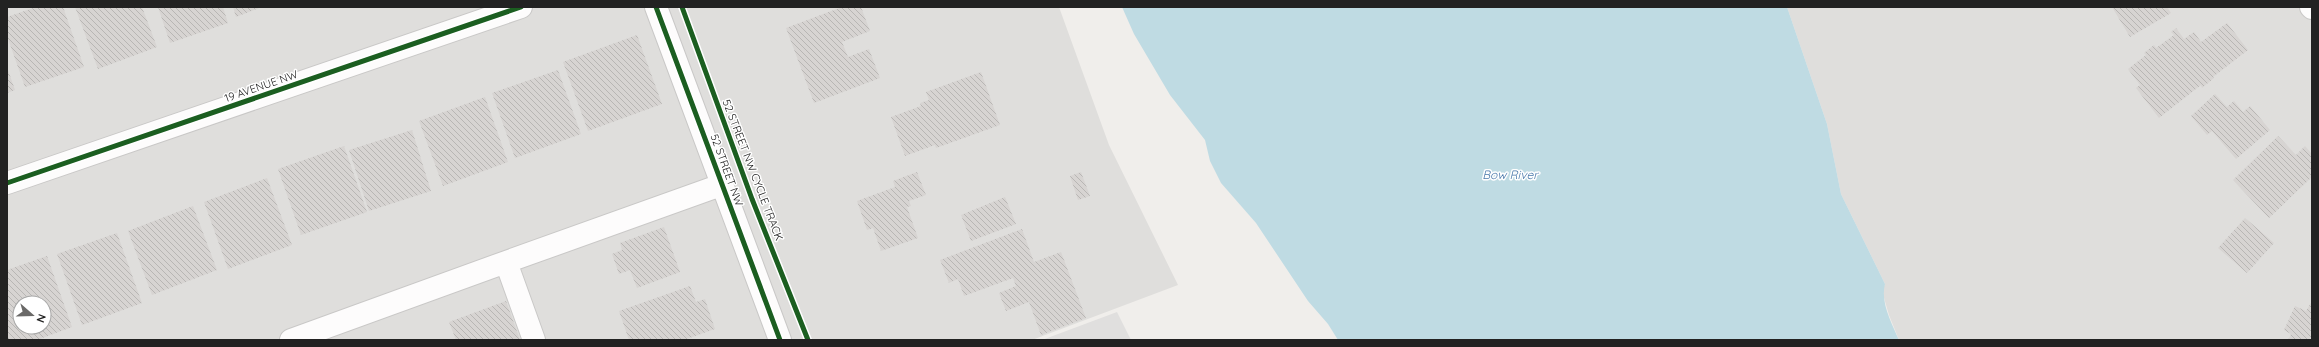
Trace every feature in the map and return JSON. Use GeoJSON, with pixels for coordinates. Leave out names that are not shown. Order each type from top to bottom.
{"type":"FeatureCollection","features":[{"type":"Feature","properties":{"kind":"street","name":"19 AVENUE NW"},"geometry":{"type":"LineString","coordinates":[[7,183],[521,7]]}},
{"type":"Feature","properties":{"kind":"street","name":"52 STREET NW"},"geometry":{"type":"LineString","coordinates":[[656,7],[721,185],[780,340]]}},
{"type":"Feature","properties":{"kind":"street"},"geometry":{"type":"LineString","coordinates":[[292,340],[721,185]]}},
{"type":"Feature","properties":{"kind":"street"},"geometry":{"type":"LineString","coordinates":[[506,262],[534,340]]}},
{"type":"Feature","properties":{"kind":"shaded area"},"geometry":{"type":"Polygon","coordinates":[[[7,7],[1059,7],[1109,145],[1178,285],[1032,340],[7,340],[7,7]]]}},
{"type":"Feature","properties":{"kind":"shaded area"},"geometry":{"type":"Polygon","coordinates":[[[1787,7],[2312,7],[2312,340],[1899,340],[1889,315],[1882,291],[1885,284],[1841,194],[1827,124],[1787,7]]]}},
{"type":"Feature","properties":{"kind":"shaded area"},"geometry":{"type":"Polygon","coordinates":[[[1117,312],[1131,340],[1042,340],[1117,312]]]}},
{"type":"Feature","properties":{"kind":"water","name":"Bow River"},"geometry":{"type":"Polygon","coordinates":[[[1122,7],[1787,7],[1827,124],[1841,194],[1885,284],[1885,305],[1899,340],[1338,340],[1328,324],[1308,301],[1256,223],[1221,183],[1210,161],[1205,140],[1170,95],[1134,34],[1122,7]]]}},
{"type":"Feature","properties":{"kind":"building"},"geometry":{"type":"Polygon","coordinates":[[[36,7],[63,7],[84,67],[25,87],[7,36],[7,17],[36,7]]]}},
{"type":"Feature","properties":{"kind":"building"},"geometry":{"type":"Polygon","coordinates":[[[75,7],[142,7],[157,47],[98,69],[75,7]]]}},
{"type":"Feature","properties":{"kind":"building"},"geometry":{"type":"Polygon","coordinates":[[[158,7],[223,7],[228,23],[170,43],[158,7]]]}},
{"type":"Feature","properties":{"kind":"building"},"geometry":{"type":"Polygon","coordinates":[[[233,7],[262,7],[236,17],[233,7]]]}},
{"type":"Feature","properties":{"kind":"building"},"geometry":{"type":"Polygon","coordinates":[[[842,7],[861,7],[870,31],[842,42],[848,57],[869,49],[880,78],[814,103],[786,28],[842,7]]]}},
{"type":"Feature","properties":{"kind":"building"},"geometry":{"type":"Polygon","coordinates":[[[2112,7],[2167,7],[2171,13],[2130,37],[2112,7]]]}},
{"type":"Feature","properties":{"kind":"building"},"geometry":{"type":"Polygon","coordinates":[[[2227,23],[2248,50],[2213,77],[2214,78],[2202,88],[2201,85],[2159,118],[2136,88],[2140,85],[2128,69],[2146,55],[2144,53],[2154,45],[2156,48],[2174,35],[2171,32],[2176,28],[2184,39],[2194,32],[2201,42],[2227,23]]]}},
{"type":"Feature","properties":{"kind":"building"},"geometry":{"type":"Polygon","coordinates":[[[637,35],[662,104],[588,131],[563,62],[637,35]]]}},
{"type":"Feature","properties":{"kind":"building"},"geometry":{"type":"Polygon","coordinates":[[[7,67],[15,90],[7,93],[7,67]]]}},
{"type":"Feature","properties":{"kind":"building"},"geometry":{"type":"Polygon","coordinates":[[[558,70],[581,134],[515,158],[492,93],[558,70]]]}},
{"type":"Feature","properties":{"kind":"building"},"geometry":{"type":"Polygon","coordinates":[[[981,72],[1000,125],[936,148],[935,145],[905,156],[891,117],[921,106],[920,103],[929,100],[926,92],[981,72]]]}},
{"type":"Feature","properties":{"kind":"building"},"geometry":{"type":"Polygon","coordinates":[[[2215,94],[2227,107],[2234,101],[2243,112],[2250,106],[2270,130],[2236,159],[2212,131],[2207,135],[2191,116],[2215,94]]]}},
{"type":"Feature","properties":{"kind":"building"},"geometry":{"type":"Polygon","coordinates":[[[485,97],[508,162],[443,186],[419,121],[485,97]]]}},
{"type":"Feature","properties":{"kind":"building"},"geometry":{"type":"Polygon","coordinates":[[[412,130],[431,191],[369,211],[349,150],[412,130]]]}},
{"type":"Feature","properties":{"kind":"building"},"geometry":{"type":"Polygon","coordinates":[[[2278,136],[2296,155],[2305,146],[2312,154],[2312,177],[2269,218],[2233,180],[2278,136]]]}},
{"type":"Feature","properties":{"kind":"building"},"geometry":{"type":"Polygon","coordinates":[[[344,146],[367,212],[301,235],[278,169],[344,146]]]}},
{"type":"Feature","properties":{"kind":"building"},"geometry":{"type":"Polygon","coordinates":[[[917,172],[926,195],[909,201],[911,206],[907,207],[918,238],[881,251],[873,228],[867,230],[857,201],[895,187],[893,181],[917,172]]]}},
{"type":"Feature","properties":{"kind":"building"},"geometry":{"type":"Polygon","coordinates":[[[1081,172],[1090,196],[1078,200],[1070,176],[1081,172]]]}},
{"type":"Feature","properties":{"kind":"building"},"geometry":{"type":"Polygon","coordinates":[[[267,178],[292,245],[228,269],[204,202],[267,178]]]}},
{"type":"Feature","properties":{"kind":"building"},"geometry":{"type":"Polygon","coordinates":[[[1005,197],[1016,224],[971,241],[961,215],[1005,197]]]}},
{"type":"Feature","properties":{"kind":"building"},"geometry":{"type":"Polygon","coordinates":[[[193,206],[217,270],[152,295],[128,231],[193,206]]]}},
{"type":"Feature","properties":{"kind":"building"},"geometry":{"type":"Polygon","coordinates":[[[2245,218],[2274,243],[2247,273],[2218,248],[2245,218]]]}},
{"type":"Feature","properties":{"kind":"building"},"geometry":{"type":"Polygon","coordinates":[[[664,227],[680,272],[637,288],[630,270],[619,274],[612,254],[622,250],[620,243],[664,227]]]}},
{"type":"Feature","properties":{"kind":"building"},"geometry":{"type":"Polygon","coordinates":[[[1022,229],[1034,262],[1061,252],[1086,318],[1041,335],[1029,302],[1006,311],[999,293],[1016,286],[1013,278],[964,296],[958,279],[949,283],[940,260],[1022,229]]]}},
{"type":"Feature","properties":{"kind":"building"},"geometry":{"type":"Polygon","coordinates":[[[117,233],[142,303],[82,325],[57,254],[117,233]]]}},
{"type":"Feature","properties":{"kind":"building"},"geometry":{"type":"Polygon","coordinates":[[[47,256],[72,327],[52,334],[52,295],[12,295],[12,335],[50,335],[37,340],[7,340],[7,270],[47,256]]]}},
{"type":"Feature","properties":{"kind":"building"},"geometry":{"type":"Polygon","coordinates":[[[690,286],[696,302],[705,299],[715,329],[684,340],[629,340],[619,311],[690,286]]]}},
{"type":"Feature","properties":{"kind":"building"},"geometry":{"type":"Polygon","coordinates":[[[506,301],[520,340],[456,340],[449,322],[506,301]]]}},
{"type":"Feature","properties":{"kind":"building"},"geometry":{"type":"Polygon","coordinates":[[[2312,301],[2312,340],[2288,340],[2291,334],[2284,330],[2295,306],[2306,311],[2312,301]]]}},
{"type":"Feature","properties":{"kind":"cycle path"},"geometry":{"type":"LineString","coordinates":[[7,183],[521,7]]}},
{"type":"Feature","properties":{"kind":"cycle path"},"geometry":{"type":"LineString","coordinates":[[656,7],[780,340]]}},
{"type":"Feature","properties":{"kind":"cycle path","name":"52 STREET NW CYCLE TRACK"},"geometry":{"type":"LineString","coordinates":[[682,7],[752,199],[808,340]]}}]}
